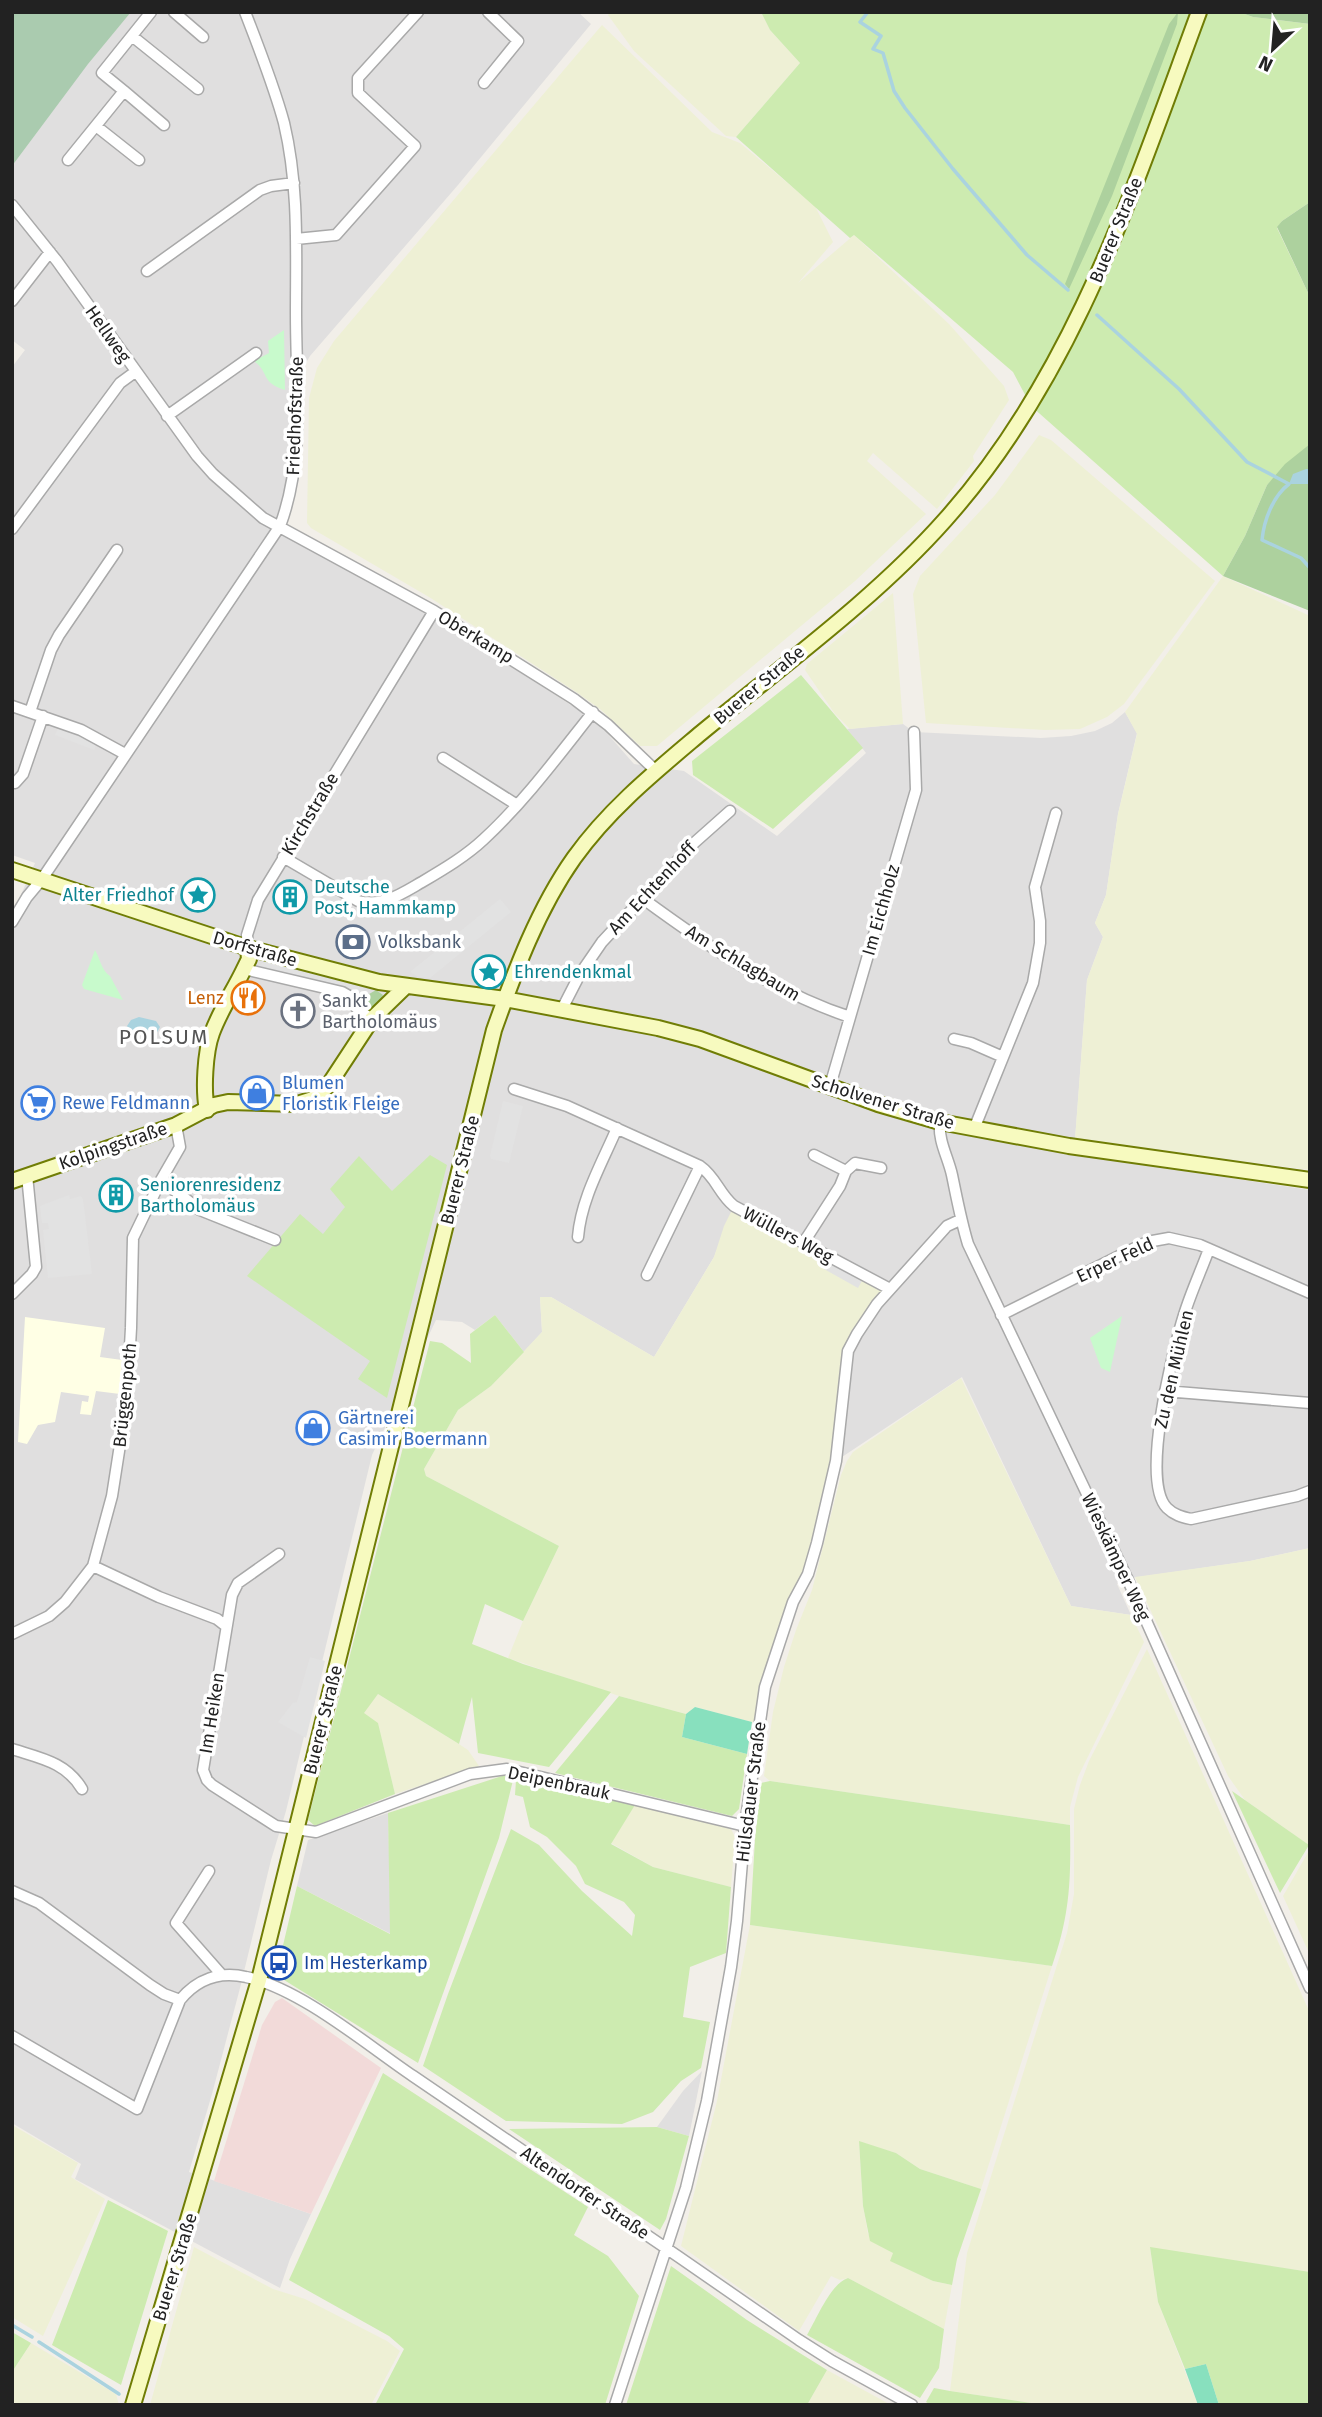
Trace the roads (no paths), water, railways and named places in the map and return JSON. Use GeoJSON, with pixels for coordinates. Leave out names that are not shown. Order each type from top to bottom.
{"type":"FeatureCollection","features":[{"type":"Feature","properties":{"kind":"main road","name":"Buerer Straße"},"geometry":{"type":"LineString","coordinates":[[133,2405],[259,1980],[494,1030],[530,937],[574,859],[617,808],[656,771],[895,570],[971,491],[1031,406],[1087,298],[1118,228],[1199,12]]}},
{"type":"Feature","properties":{"kind":"main road","name":"Dorfstraße"},"geometry":{"type":"LineString","coordinates":[[12,870],[248,948],[379,982],[505,999]]}},
{"type":"Feature","properties":{"kind":"main road","name":"Kirchstraße"},"geometry":{"type":"LineString","coordinates":[[207,1110],[205,1098],[212,1033],[244,969],[248,948]]}},
{"type":"Feature","properties":{"kind":"main road","name":"Kolpingstraße"},"geometry":{"type":"LineString","coordinates":[[12,1181],[176,1125],[214,1105],[228,1102],[297,1104],[313,1099],[328,1086],[372,1018],[406,986]]}},
{"type":"Feature","properties":{"kind":"main road","name":"Scholvener Straße"},"geometry":{"type":"LineString","coordinates":[[505,999],[658,1028],[700,1039],[878,1104],[940,1122],[1069,1146],[1310,1180]]}},
{"type":"Feature","properties":{"kind":"street"},"geometry":{"type":"LineString","coordinates":[[151,12],[102,73],[164,125]]}},
{"type":"Feature","properties":{"kind":"street"},"geometry":{"type":"LineString","coordinates":[[174,12],[203,37]]}},
{"type":"Feature","properties":{"kind":"street"},"geometry":{"type":"LineString","coordinates":[[296,239],[336,235],[415,146],[358,93],[358,78],[418,12]]}},
{"type":"Feature","properties":{"kind":"street"},"geometry":{"type":"LineString","coordinates":[[484,83],[518,41],[488,12]]}},
{"type":"Feature","properties":{"kind":"street","name":"Friedhofstraße"},"geometry":{"type":"LineString","coordinates":[[12,922],[279,526],[290,499],[295,471],[294,183],[284,123],[249,14]]}},
{"type":"Feature","properties":{"kind":"street"},"geometry":{"type":"LineString","coordinates":[[132,36],[198,89]]}},
{"type":"Feature","properties":{"kind":"street"},"geometry":{"type":"LineString","coordinates":[[68,160],[124,91]]}},
{"type":"Feature","properties":{"kind":"street"},"geometry":{"type":"LineString","coordinates":[[96,125],[139,160]]}},
{"type":"Feature","properties":{"kind":"street"},"geometry":{"type":"LineString","coordinates":[[147,271],[260,190],[294,183]]}},
{"type":"Feature","properties":{"kind":"street","name":"Hellweg"},"geometry":{"type":"LineString","coordinates":[[12,205],[50,252],[197,456],[263,518],[279,526]]}},
{"type":"Feature","properties":{"kind":"street"},"geometry":{"type":"LineString","coordinates":[[12,301],[50,252]]}},
{"type":"Feature","properties":{"kind":"street"},"geometry":{"type":"LineString","coordinates":[[167,416],[257,353]]}},
{"type":"Feature","properties":{"kind":"street"},"geometry":{"type":"LineString","coordinates":[[12,529],[120,383],[135,372]]}},
{"type":"Feature","properties":{"kind":"street","name":"Oberkamp"},"geometry":{"type":"LineString","coordinates":[[279,526],[434,611],[527,668],[593,712],[656,771]]}},
{"type":"Feature","properties":{"kind":"street"},"geometry":{"type":"LineString","coordinates":[[30,712],[51,650],[59,635],[117,550]]}},
{"type":"Feature","properties":{"kind":"street","name":"Kirchstraße"},"geometry":{"type":"LineString","coordinates":[[248,948],[247,935],[258,900],[434,611]]}},
{"type":"Feature","properties":{"kind":"street"},"geometry":{"type":"LineString","coordinates":[[12,706],[93,735],[125,754]]}},
{"type":"Feature","properties":{"kind":"street"},"geometry":{"type":"LineString","coordinates":[[283,857],[358,901],[370,904],[385,901],[465,855],[483,840],[517,805],[593,712]]}},
{"type":"Feature","properties":{"kind":"street"},"geometry":{"type":"LineString","coordinates":[[15,783],[23,774],[43,716]]}},
{"type":"Feature","properties":{"kind":"street","name":"Im Eichholz"},"geometry":{"type":"LineString","coordinates":[[830,1086],[916,790],[914,732]]}},
{"type":"Feature","properties":{"kind":"street"},"geometry":{"type":"LineString","coordinates":[[443,758],[517,805]]}},
{"type":"Feature","properties":{"kind":"street","name":"Am Echtenhoff"},"geometry":{"type":"LineString","coordinates":[[562,1009],[580,974],[602,942],[694,843],[730,811]]}},
{"type":"Feature","properties":{"kind":"street"},"geometry":{"type":"LineString","coordinates":[[974,1129],[1037,968],[1040,921],[1035,887],[1056,813]]}},
{"type":"Feature","properties":{"kind":"street","name":"Am Schlagbaum"},"geometry":{"type":"LineString","coordinates":[[642,898],[676,923],[784,991],[816,1006],[850,1017]]}},
{"type":"Feature","properties":{"kind":"street"},"geometry":{"type":"LineString","coordinates":[[244,969],[342,992],[349,996],[358,1010],[372,1018]]}},
{"type":"Feature","properties":{"kind":"street"},"geometry":{"type":"LineString","coordinates":[[954,1039],[971,1042],[1003,1057]]}},
{"type":"Feature","properties":{"kind":"street","name":"Wüllers Weg"},"geometry":{"type":"LineString","coordinates":[[514,1089],[568,1106],[700,1166],[711,1173],[721,1194],[734,1206],[890,1289]]}},
{"type":"Feature","properties":{"kind":"street","name":"Wieskämper Weg"},"geometry":{"type":"LineString","coordinates":[[940,1122],[939,1135],[968,1244],[1127,1578],[1310,1988]]}},
{"type":"Feature","properties":{"kind":"street","name":"Brüggenpoth"},"geometry":{"type":"LineString","coordinates":[[12,1634],[49,1616],[65,1602],[93,1566],[112,1496],[127,1400],[133,1238],[180,1147],[176,1125]]}},
{"type":"Feature","properties":{"kind":"street"},"geometry":{"type":"LineString","coordinates":[[578,1237],[579,1222],[586,1202],[617,1128]]}},
{"type":"Feature","properties":{"kind":"street"},"geometry":{"type":"LineString","coordinates":[[814,1155],[846,1171]]}},
{"type":"Feature","properties":{"kind":"street"},"geometry":{"type":"LineString","coordinates":[[804,1242],[841,1186],[846,1171],[855,1163],[881,1168]]}},
{"type":"Feature","properties":{"kind":"street"},"geometry":{"type":"LineString","coordinates":[[647,1275],[700,1166]]}},
{"type":"Feature","properties":{"kind":"street"},"geometry":{"type":"LineString","coordinates":[[12,1294],[33,1274],[36,1267],[27,1175]]}},
{"type":"Feature","properties":{"kind":"street"},"geometry":{"type":"LineString","coordinates":[[161,1180],[200,1210],[275,1240]]}},
{"type":"Feature","properties":{"kind":"street","name":"Hülsdauer Straße"},"geometry":{"type":"LineString","coordinates":[[615,2405],[686,2188],[707,2101],[737,1921],[745,1826],[765,1687],[793,1602],[808,1574],[836,1461],[848,1351],[856,1334],[890,1289],[947,1226],[960,1220]]}},
{"type":"Feature","properties":{"kind":"street","name":"Erper Feld"},"geometry":{"type":"LineString","coordinates":[[1001,1315],[1147,1242],[1168,1238],[1209,1249],[1310,1293]]}},
{"type":"Feature","properties":{"kind":"street","name":"Zu den Mühlen"},"geometry":{"type":"LineString","coordinates":[[1209,1249],[1184,1314],[1165,1391],[1157,1451],[1156,1486],[1165,1507],[1178,1516],[1191,1519],[1297,1496],[1310,1490]]}},
{"type":"Feature","properties":{"kind":"street"},"geometry":{"type":"LineString","coordinates":[[1165,1391],[1310,1403]]}},
{"type":"Feature","properties":{"kind":"street","name":"Im Heiken"},"geometry":{"type":"LineString","coordinates":[[279,1554],[239,1583],[232,1595],[203,1770],[212,1786],[276,1826],[296,1830]]}},
{"type":"Feature","properties":{"kind":"street"},"geometry":{"type":"LineString","coordinates":[[93,1566],[159,1597],[218,1619],[226,1626]]}},
{"type":"Feature","properties":{"kind":"street"},"geometry":{"type":"LineString","coordinates":[[12,1749],[59,1764],[74,1776],[82,1789]]}},
{"type":"Feature","properties":{"kind":"street","name":"Deipenbrauk"},"geometry":{"type":"LineString","coordinates":[[296,1830],[323,1830],[470,1774],[507,1769],[745,1826]]}},
{"type":"Feature","properties":{"kind":"street"},"geometry":{"type":"LineString","coordinates":[[209,1871],[176,1923],[221,1975]]}},
{"type":"Feature","properties":{"kind":"street"},"geometry":{"type":"LineString","coordinates":[[12,1891],[39,1903],[150,1985],[180,2000]]}},
{"type":"Feature","properties":{"kind":"street"},"geometry":{"type":"LineString","coordinates":[[12,2036],[137,2109],[180,2000],[188,1990],[206,1979],[221,1975],[259,1980]]}},
{"type":"Feature","properties":{"kind":"street","name":"Altendorfer Straße"},"geometry":{"type":"LineString","coordinates":[[259,1980],[288,1992],[310,2006],[832,2361],[912,2405]]}},
{"type":"Feature","properties":{"kind":"water"},"geometry":{"type":"Polygon","coordinates":[[[1310,469],[1310,484],[1289,484],[1293,474],[1310,469]]]}},
{"type":"Feature","properties":{"kind":"water"},"geometry":{"type":"Polygon","coordinates":[[[139,1017],[156,1021],[160,1027],[156,1034],[149,1037],[132,1034],[127,1026],[131,1020],[139,1017]]]}},
{"type":"Feature","properties":{"kind":"waterway"},"geometry":{"type":"LineString","coordinates":[[868,12],[860,22],[881,36],[873,49],[883,53],[894,91],[905,108],[1027,255],[1068,290]]}},
{"type":"Feature","properties":{"kind":"waterway"},"geometry":{"type":"LineString","coordinates":[[1097,315],[1179,389],[1247,462],[1289,484],[1278,495],[1270,509],[1262,540],[1301,558],[1310,568]]}},
{"type":"Feature","properties":{"kind":"waterway"},"geometry":{"type":"LineString","coordinates":[[12,2325],[32,2337]]}},
{"type":"Feature","properties":{"kind":"waterway"},"geometry":{"type":"LineString","coordinates":[[39,2342],[119,2394]]}},
{"type":"Feature","properties":{"kind":"place","name":"Alter Friedhof"},"geometry":{"type":"Point","coordinates":[198,895]}},
{"type":"Feature","properties":{"kind":"place","name":"Deutsche Post, Hammkamp"},"geometry":{"type":"Point","coordinates":[290,897]}},
{"type":"Feature","properties":{"kind":"place","name":"Volksbank"},"geometry":{"type":"Point","coordinates":[353,942]}},
{"type":"Feature","properties":{"kind":"place","name":"Ehrendenkmal"},"geometry":{"type":"Point","coordinates":[489,972]}},
{"type":"Feature","properties":{"kind":"place","name":"Lenz"},"geometry":{"type":"Point","coordinates":[248,998]}},
{"type":"Feature","properties":{"kind":"place","name":"Sankt Bartholomäus"},"geometry":{"type":"Point","coordinates":[298,1011]}},
{"type":"Feature","properties":{"kind":"place","name":"Blumen Floristik Fleige"},"geometry":{"type":"Point","coordinates":[257,1093]}},
{"type":"Feature","properties":{"kind":"place","name":"Rewe Feldmann"},"geometry":{"type":"Point","coordinates":[38,1103]}},
{"type":"Feature","properties":{"kind":"place","name":"Seniorenresidenz Bartholomäus"},"geometry":{"type":"Point","coordinates":[116,1195]}},
{"type":"Feature","properties":{"kind":"place","name":"Gärtnerei Casimir Boermann"},"geometry":{"type":"Point","coordinates":[313,1428]}},
{"type":"Feature","properties":{"kind":"place","name":"Im Hesterkamp"},"geometry":{"type":"Point","coordinates":[279,1963]}},
{"type":"Feature","properties":{"kind":"district","name":"POLSUM"},"geometry":{"type":"Point","coordinates":[164,1037]}}]}
